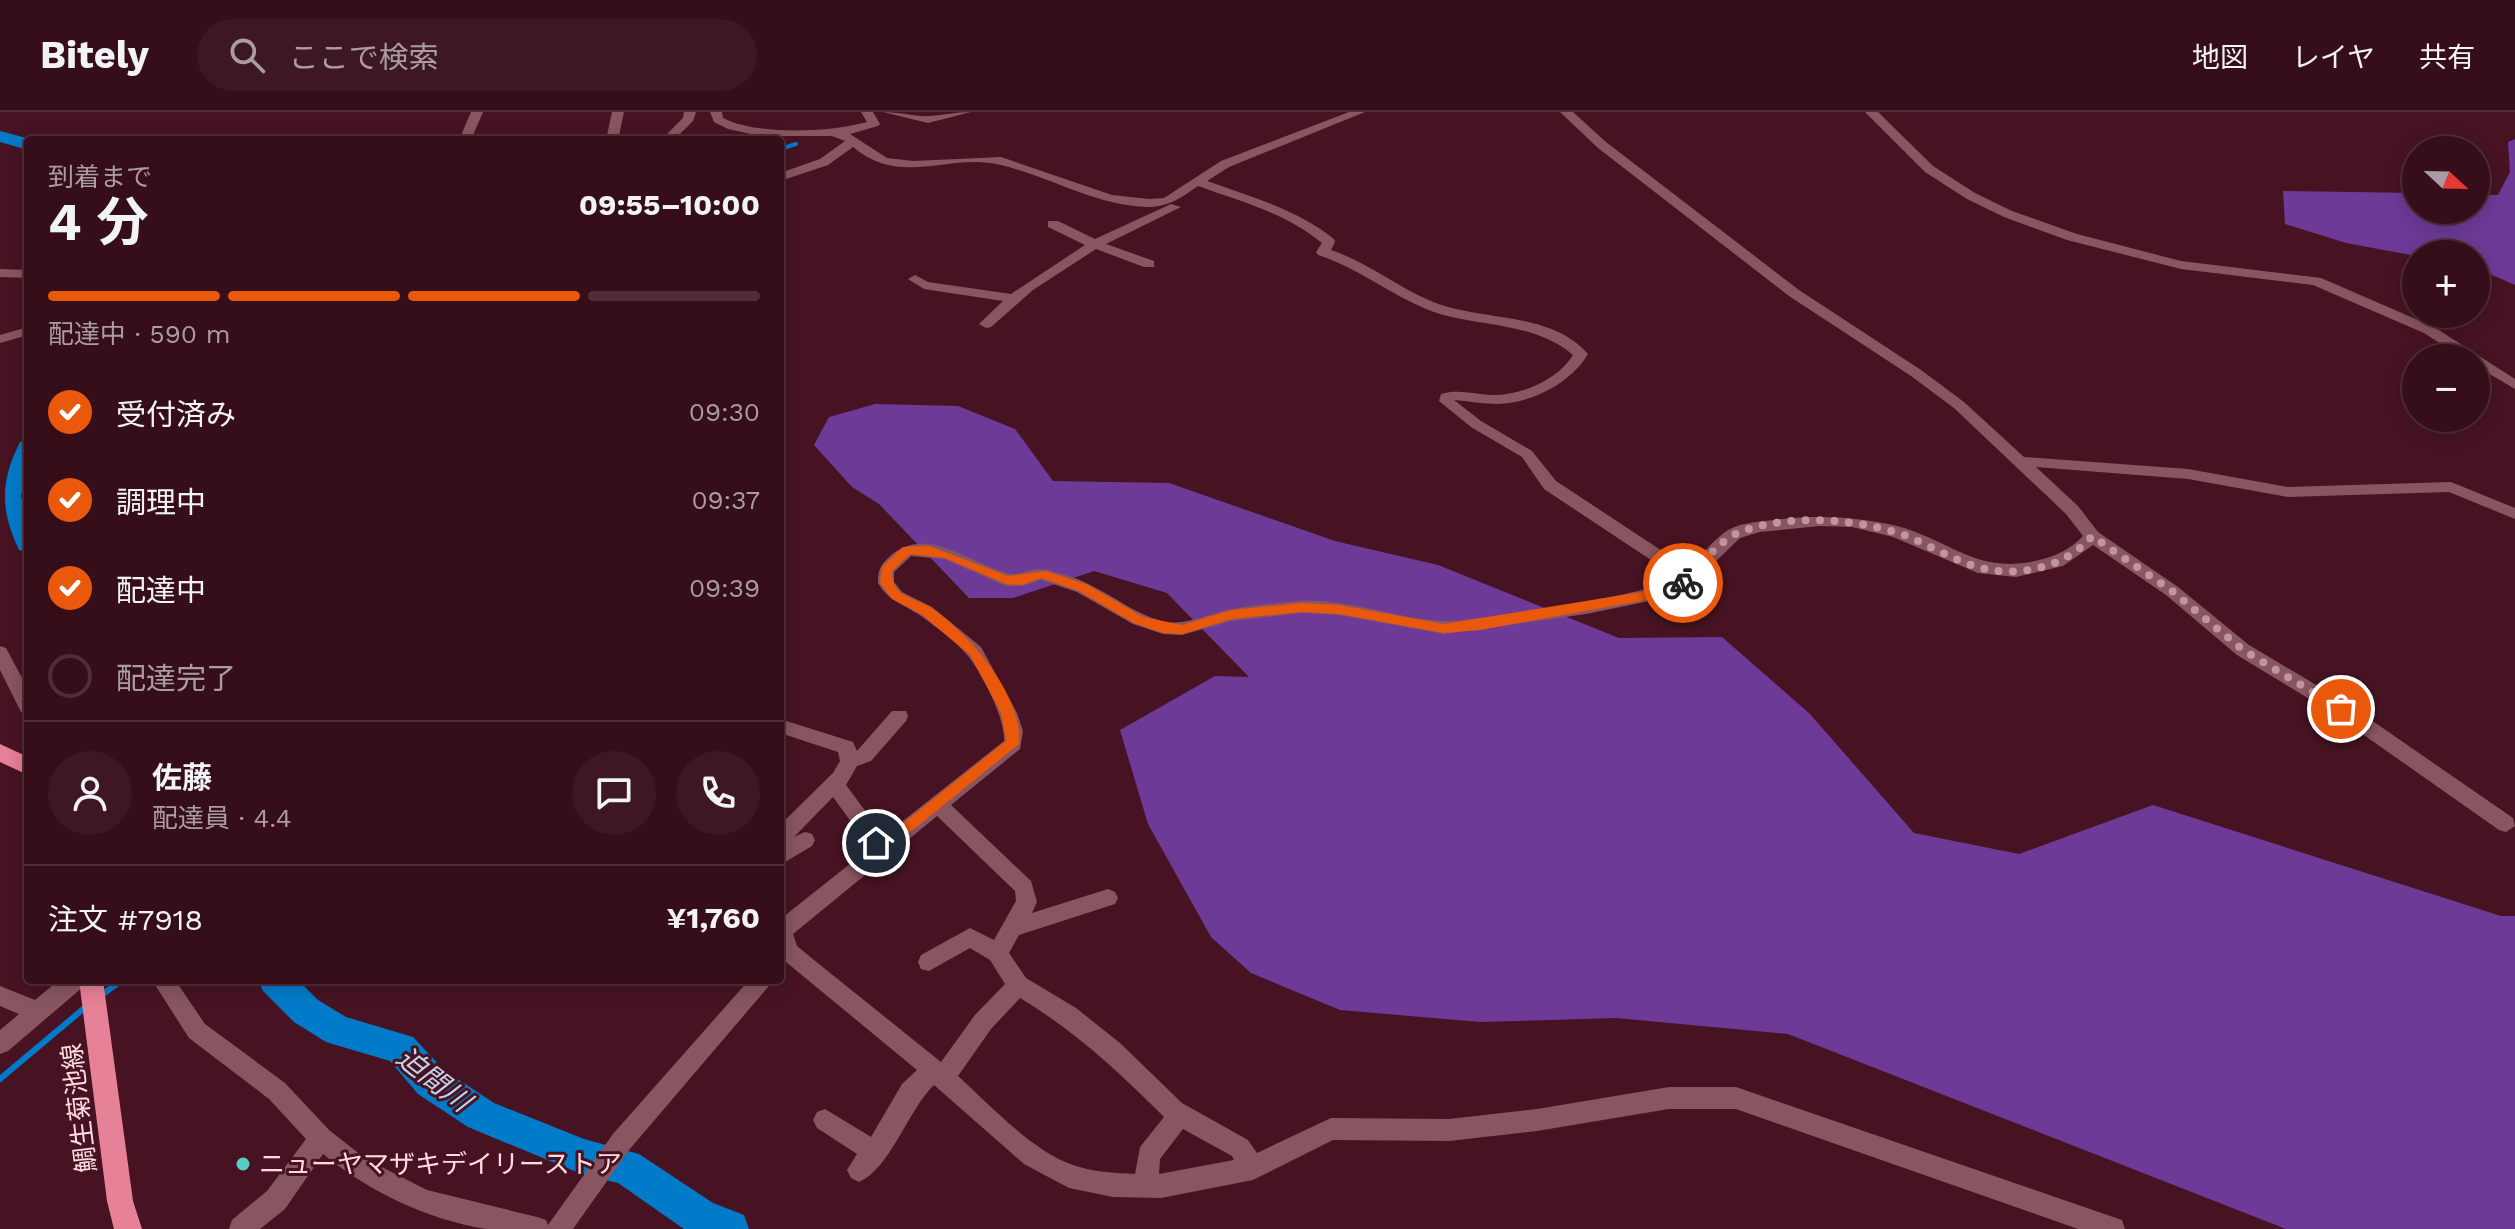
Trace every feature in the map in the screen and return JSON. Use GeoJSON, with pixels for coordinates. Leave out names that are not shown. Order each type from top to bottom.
{"type":"FeatureCollection","features":[{"type":"Feature","properties":{"kind":"main road"},"geometry":{"type":"LineString","coordinates":[[0,752],[24,765]]}},
{"type":"Feature","properties":{"kind":"main road","name":"鯛生菊池線"},"geometry":{"type":"LineString","coordinates":[[92,984],[120,1201],[128,1229]]}},
{"type":"Feature","properties":{"kind":"street"},"geometry":{"type":"LineString","coordinates":[[467,136],[476,113],[494,112]]}},
{"type":"Feature","properties":{"kind":"street"},"geometry":{"type":"LineString","coordinates":[[613,136],[618,112]]}},
{"type":"Feature","properties":{"kind":"street"},"geometry":{"type":"LineString","coordinates":[[671,136],[689,119],[690,112]]}},
{"type":"Feature","properties":{"kind":"street"},"geometry":{"type":"LineString","coordinates":[[716,112],[718,120],[729,127],[758,134],[840,133],[874,124],[867,112]]}},
{"type":"Feature","properties":{"kind":"street"},"geometry":{"type":"LineString","coordinates":[[889,112],[928,120],[965,112]]}},
{"type":"Feature","properties":{"kind":"street"},"geometry":{"type":"LineString","coordinates":[[986,324],[1031,283],[1096,245],[1182,204],[1225,164],[1359,112]]}},
{"type":"Feature","properties":{"kind":"street"},"geometry":{"type":"LineString","coordinates":[[1566,112],[1602,145],[1794,293],[1959,405],[2072,510],[2092,536],[2172,591],[2243,650],[2341,709],[2506,824]]}},
{"type":"Feature","properties":{"kind":"street"},"geometry":{"type":"LineString","coordinates":[[1871,112],[1929,169],[1971,196],[2021,219],[2072,237],[2181,265],[2316,281],[2429,330],[2515,385]]}},
{"type":"Feature","properties":{"kind":"street"},"geometry":{"type":"LineString","coordinates":[[729,127],[737,122],[741,113]]}},
{"type":"Feature","properties":{"kind":"street"},"geometry":{"type":"LineString","coordinates":[[840,133],[871,157],[886,162],[979,158],[1001,161],[1133,204],[1167,201],[1203,184],[1266,203],[1316,230],[1329,242],[1323,252],[1360,264],[1429,305],[1541,331],[1574,345],[1581,354],[1577,365],[1540,387],[1506,399],[1453,395],[1446,397],[1446,401],[1476,424],[1527,454],[1550,485],[1689,577]]}},
{"type":"Feature","properties":{"kind":"street"},"geometry":{"type":"LineString","coordinates":[[784,176],[824,162],[853,141]]}},
{"type":"Feature","properties":{"kind":"street"},"geometry":{"type":"LineString","coordinates":[[1053,224],[1096,245],[1149,264]]}},
{"type":"Feature","properties":{"kind":"street"},"geometry":{"type":"LineString","coordinates":[[0,273],[24,274]]}},
{"type":"Feature","properties":{"kind":"street"},"geometry":{"type":"LineString","coordinates":[[915,279],[924,285],[1012,298]]}},
{"type":"Feature","properties":{"kind":"street"},"geometry":{"type":"LineString","coordinates":[[0,339],[24,332]]}},
{"type":"Feature","properties":{"kind":"street"},"geometry":{"type":"LineString","coordinates":[[2016,461],[2188,474],[2288,492],[2451,487],[2515,514]]}},
{"type":"Feature","properties":{"kind":"street"},"geometry":{"type":"LineString","coordinates":[[784,941],[882,849],[1013,744],[1014,731],[975,652],[926,611],[896,596],[886,583],[886,570],[907,550],[929,550],[949,555],[1006,580],[1022,580],[1041,574],[1083,588],[1139,620],[1163,628],[1182,629],[1231,615],[1302,607],[1339,609],[1444,628],[1480,625],[1663,593],[1679,587],[1734,534],[1760,527],[1819,521],[1852,522],[1897,532],[1984,569],[2016,571],[2057,562],[2081,548],[2092,536]]}},
{"type":"Feature","properties":{"kind":"street"},"geometry":{"type":"LineString","coordinates":[[0,653],[24,699]]}},
{"type":"Feature","properties":{"kind":"street"},"geometry":{"type":"LineString","coordinates":[[882,849],[836,786],[850,761],[864,756],[899,716]]}},
{"type":"Feature","properties":{"kind":"street"},"geometry":{"type":"LineString","coordinates":[[784,727],[846,747],[850,761]]}},
{"type":"Feature","properties":{"kind":"street"},"geometry":{"type":"LineString","coordinates":[[784,834],[839,779]]}},
{"type":"Feature","properties":{"kind":"street"},"geometry":{"type":"LineString","coordinates":[[938,805],[1024,887],[1027,902],[998,953]]}},
{"type":"Feature","properties":{"kind":"street"},"geometry":{"type":"LineString","coordinates":[[784,854],[805,840]]}},
{"type":"Feature","properties":{"kind":"street"},"geometry":{"type":"LineString","coordinates":[[1010,929],[1108,898]]}},
{"type":"Feature","properties":{"kind":"street"},"geometry":{"type":"LineString","coordinates":[[929,962],[970,937],[998,953],[1018,985],[1068,1015],[1112,1050],[1180,1115],[1240,1148],[1253,1168]]}},
{"type":"Feature","properties":{"kind":"street"},"geometry":{"type":"LineString","coordinates":[[784,943],[1032,1156],[1069,1176],[1113,1185],[1161,1186],[1253,1168],[1331,1129],[1449,1130],[1537,1120],[1669,1098],[1714,1096],[1736,1098],[2113,1229]]}},
{"type":"Feature","properties":{"kind":"street"},"geometry":{"type":"LineString","coordinates":[[0,1044],[70,984]]}},
{"type":"Feature","properties":{"kind":"street"},"geometry":{"type":"LineString","coordinates":[[166,984],[197,1031],[277,1091],[321,1138],[358,1167],[424,1201],[527,1228]]}},
{"type":"Feature","properties":{"kind":"street"},"geometry":{"type":"LineString","coordinates":[[558,1229],[621,1142],[759,984]]}},
{"type":"Feature","properties":{"kind":"street"},"geometry":{"type":"LineString","coordinates":[[859,1170],[888,1135],[910,1092],[938,1074],[1018,985]]}},
{"type":"Feature","properties":{"kind":"street"},"geometry":{"type":"LineString","coordinates":[[0,996],[37,1011]]}},
{"type":"Feature","properties":{"kind":"street"},"geometry":{"type":"LineString","coordinates":[[1147,1186],[1148,1155],[1180,1115]]}},
{"type":"Feature","properties":{"kind":"street"},"geometry":{"type":"LineString","coordinates":[[825,1120],[874,1152]]}},
{"type":"Feature","properties":{"kind":"street"},"geometry":{"type":"LineString","coordinates":[[241,1229],[276,1200],[321,1138]]}},
{"type":"Feature","properties":{"kind":"shaded area"},"geometry":{"type":"Polygon","coordinates":[[[2515,139],[2515,285],[2490,274],[2490,240],[2402,240],[2402,253],[2346,243],[2285,224],[2283,191],[2402,193],[2402,224],[2490,224],[2490,195],[2498,195],[2510,172],[2508,142],[2515,139]]]}},
{"type":"Feature","properties":{"kind":"shaded area"},"geometry":{"type":"Polygon","coordinates":[[[875,404],[958,406],[1015,429],[1053,481],[1169,483],[1335,541],[1438,565],[1619,638],[1722,637],[1810,714],[1914,833],[2019,854],[2153,805],[2501,916],[2515,916],[2515,1229],[2286,1229],[1788,1034],[1616,1018],[1480,1022],[1340,1010],[1251,973],[1211,937],[1148,824],[1120,730],[1215,676],[1249,677],[1167,593],[1094,571],[1013,598],[969,598],[879,504],[852,487],[814,445],[829,417],[875,404]]]}},
{"type":"Feature","properties":{"kind":"waterway","name":"迫間川"},"geometry":{"type":"LineString","coordinates":[[0,136],[24,143]]}},
{"type":"Feature","properties":{"kind":"waterway"},"geometry":{"type":"LineString","coordinates":[[784,148],[796,144]]}},
{"type":"Feature","properties":{"kind":"waterway","name":"迫間川"},"geometry":{"type":"LineString","coordinates":[[24,454],[14,473],[8,496],[13,518],[24,538]]}},
{"type":"Feature","properties":{"kind":"waterway"},"geometry":{"type":"LineString","coordinates":[[99,997],[117,984]]}},
{"type":"Feature","properties":{"kind":"waterway","name":"迫間川"},"geometry":{"type":"LineString","coordinates":[[279,984],[306,1011],[338,1031],[401,1048],[431,1082],[481,1115],[584,1157],[626,1167],[701,1218],[730,1229]]}},
{"type":"Feature","properties":{"kind":"waterway"},"geometry":{"type":"LineString","coordinates":[[0,1079],[88,1005]]}},
{"type":"Feature","properties":{"kind":"way so far"},"geometry":{"type":"LineString","coordinates":[[1683,583],[1734,534],[1760,527],[1819,521],[1852,522],[1897,532],[1984,569],[2016,571],[2057,562],[2081,548],[2092,536],[2172,591],[2243,650],[2341,709]]}},
{"type":"Feature","properties":{"kind":"place","name":"ニューヤマザキデイリーストア"},"geometry":{"type":"Point","coordinates":[243,1164]}},
{"type":"Feature","properties":{"kind":"route"},"geometry":{"type":"LineString","coordinates":[[876,843],[882,849],[1013,744],[1014,731],[1008,713],[975,652],[926,611],[896,596],[886,583],[886,570],[896,557],[907,550],[914,548],[949,555],[1006,580],[1022,580],[1041,574],[1083,588],[1139,620],[1163,628],[1182,629],[1231,615],[1302,607],[1339,609],[1444,628],[1480,625],[1663,593],[1683,583]]}}]}
